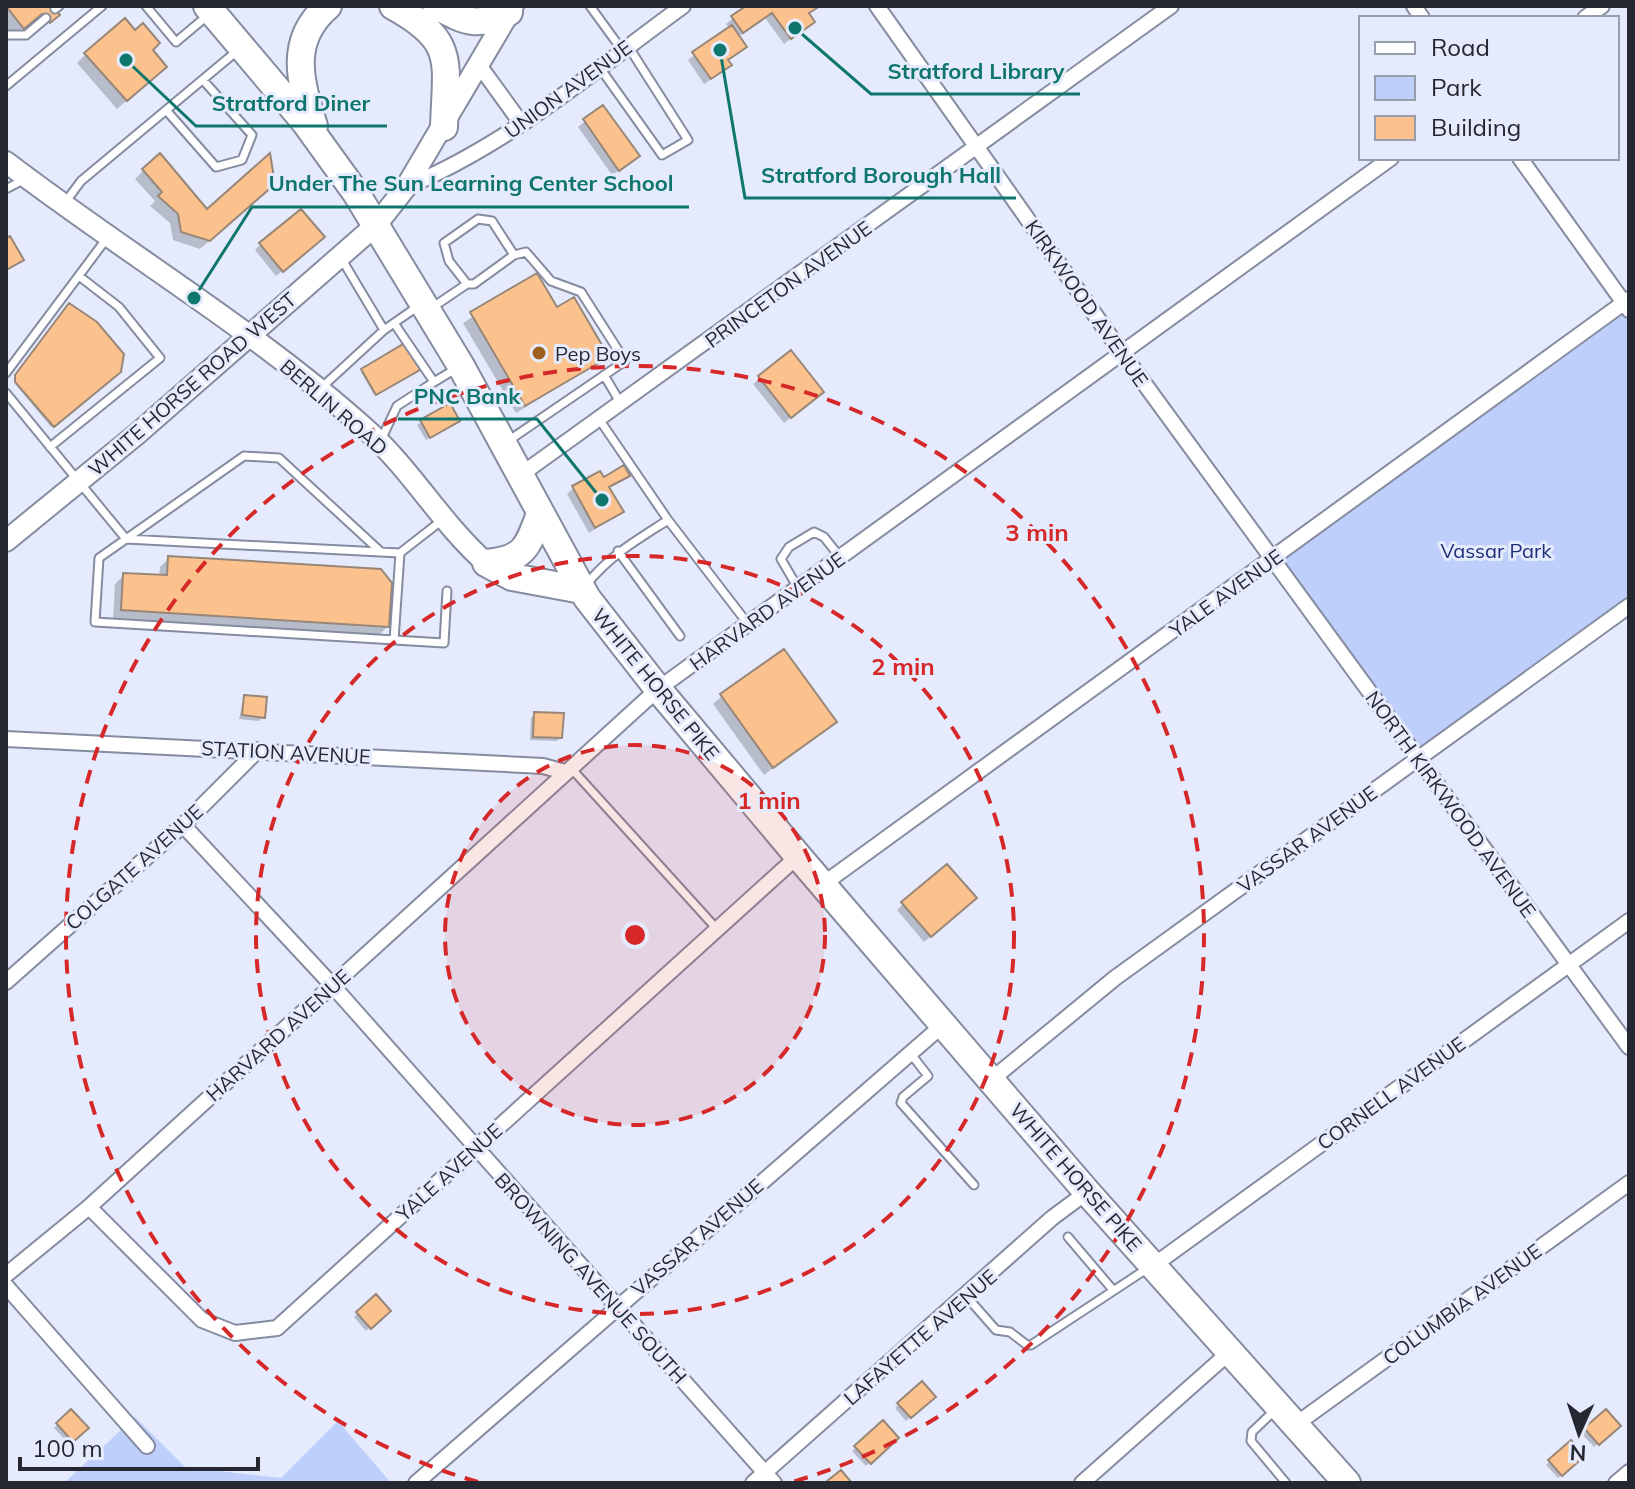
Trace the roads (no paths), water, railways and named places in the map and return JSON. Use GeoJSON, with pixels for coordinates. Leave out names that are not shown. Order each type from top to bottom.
{"type":"FeatureCollection","features":[{"type":"Feature","properties":{"kind":"highway"},"geometry":{"type":"LineString","coordinates":[[318,141],[302,89],[301,52],[304,34],[328,6]]}},
{"type":"Feature","properties":{"kind":"highway"},"geometry":{"type":"LineString","coordinates":[[393,6],[421,22],[443,51],[444,127]]}},
{"type":"Feature","properties":{"kind":"highway"},"geometry":{"type":"LineString","coordinates":[[436,6],[475,23],[488,22],[511,9]]}},
{"type":"Feature","properties":{"kind":"highway","name":"WHITE HORSE PIKE"},"geometry":{"type":"LineString","coordinates":[[209,9],[318,141],[376,225],[461,366],[582,590],[658,689],[822,885],[1087,1192],[1232,1350],[1347,1483]]}},
{"type":"Feature","properties":{"kind":"highway"},"geometry":{"type":"LineString","coordinates":[[486,563],[511,559],[524,551],[540,514]]}},
{"type":"Feature","properties":{"kind":"highway"},"geometry":{"type":"LineString","coordinates":[[486,563],[512,577],[582,590]]}},
{"type":"Feature","properties":{"kind":"main road","name":"WHITE HORSE ROAD WEST"},"geometry":{"type":"LineString","coordinates":[[6,541],[79,482],[376,225],[406,187],[444,127],[511,9]]}},
{"type":"Feature","properties":{"kind":"main road","name":"BERLIN ROAD"},"geometry":{"type":"LineString","coordinates":[[6,162],[25,179],[109,236],[319,390],[380,444],[443,520],[486,563]]}},
{"type":"Feature","properties":{"kind":"street","name":"UNION AVENUE"},"geometry":{"type":"LineString","coordinates":[[406,187],[447,170],[521,123],[683,6]]}},
{"type":"Feature","properties":{"kind":"street","name":"KIRKWOOD AVENUE"},"geometry":{"type":"LineString","coordinates":[[877,6],[1272,560]]}},
{"type":"Feature","properties":{"kind":"street","name":"PRINCETON AVENUE"},"geometry":{"type":"LineString","coordinates":[[519,476],[1171,6]]}},
{"type":"Feature","properties":{"kind":"street"},"geometry":{"type":"LineString","coordinates":[[479,65],[521,123]]}},
{"type":"Feature","properties":{"kind":"street","name":"HARVARD AVENUE"},"geometry":{"type":"LineString","coordinates":[[6,1275],[89,1207],[658,689],[1388,160]]}},
{"type":"Feature","properties":{"kind":"street"},"geometry":{"type":"LineString","coordinates":[[1521,160],[1627,304]]}},
{"type":"Feature","properties":{"kind":"street","name":"YALE AVENUE"},"geometry":{"type":"LineString","coordinates":[[822,885],[1627,304]]}},
{"type":"Feature","properties":{"kind":"street","name":"NORTH KIRKWOOD AVENUE"},"geometry":{"type":"LineString","coordinates":[[1272,560],[1629,1047]]}},
{"type":"Feature","properties":{"kind":"street","name":"VASSAR AVENUE"},"geometry":{"type":"LineString","coordinates":[[991,1080],[1115,978],[1629,606]]}},
{"type":"Feature","properties":{"kind":"street","name":"STATION AVENUE"},"geometry":{"type":"LineString","coordinates":[[6,739],[258,750],[568,770]]}},
{"type":"Feature","properties":{"kind":"street","name":"COLGATE AVENUE"},"geometry":{"type":"LineString","coordinates":[[6,982],[183,825],[258,750]]}},
{"type":"Feature","properties":{"kind":"street","name":"BROWNING AVENUE SOUTH"},"geometry":{"type":"LineString","coordinates":[[183,825],[332,985],[617,1306],[764,1480]]}},
{"type":"Feature","properties":{"kind":"street","name":"YALE AVENUE"},"geometry":{"type":"LineString","coordinates":[[89,1207],[202,1320],[235,1333],[277,1328],[798,856]]}},
{"type":"Feature","properties":{"kind":"street","name":"CORNELL AVENUE"},"geometry":{"type":"LineString","coordinates":[[1154,1265],[1629,921]]}},
{"type":"Feature","properties":{"kind":"street","name":"VASSAR AVENUE"},"geometry":{"type":"LineString","coordinates":[[416,1483],[944,1024]]}},
{"type":"Feature","properties":{"kind":"street","name":"COLUMBIA AVENUE"},"geometry":{"type":"LineString","coordinates":[[1287,1415],[1629,1183]]}},
{"type":"Feature","properties":{"kind":"street","name":"LAFAYETTE AVENUE"},"geometry":{"type":"LineString","coordinates":[[764,1480],[1052,1218],[1087,1192]]}},
{"type":"Feature","properties":{"kind":"street"},"geometry":{"type":"LineString","coordinates":[[6,1286],[147,1446]]}},
{"type":"Feature","properties":{"kind":"street"},"geometry":{"type":"LineString","coordinates":[[1082,1483],[1232,1350]]}},
{"type":"Feature","properties":{"kind":"street"},"geometry":{"type":"LineString","coordinates":[[1616,1483],[1629,1472]]}},
{"type":"Feature","properties":{"kind":"lane"},"geometry":{"type":"LineString","coordinates":[[8,81],[92,9],[102,6]]}},
{"type":"Feature","properties":{"kind":"lane"},"geometry":{"type":"LineString","coordinates":[[146,6],[176,42],[209,9]]}},
{"type":"Feature","properties":{"kind":"lane"},"geometry":{"type":"LineString","coordinates":[[590,6],[625,48],[688,140],[662,155],[599,67]]}},
{"type":"Feature","properties":{"kind":"lane"},"geometry":{"type":"LineString","coordinates":[[6,37],[26,35],[46,18]]}},
{"type":"Feature","properties":{"kind":"lane"},"geometry":{"type":"LineString","coordinates":[[64,204],[81,181],[242,47]]}},
{"type":"Feature","properties":{"kind":"lane"},"geometry":{"type":"LineString","coordinates":[[166,110],[216,167],[226,167],[242,160],[252,135],[203,80]]}},
{"type":"Feature","properties":{"kind":"lane"},"geometry":{"type":"LineString","coordinates":[[6,189],[25,179]]}},
{"type":"Feature","properties":{"kind":"lane"},"geometry":{"type":"LineString","coordinates":[[467,284],[449,261],[444,243],[478,219],[492,221],[514,255]]}},
{"type":"Feature","properties":{"kind":"lane"},"geometry":{"type":"LineString","coordinates":[[6,373],[109,236]]}},
{"type":"Feature","properties":{"kind":"lane"},"geometry":{"type":"LineString","coordinates":[[319,390],[394,323],[467,284],[474,284],[514,255],[526,252],[551,281],[581,292],[625,361],[503,445]]}},
{"type":"Feature","properties":{"kind":"lane"},"geometry":{"type":"LineString","coordinates":[[340,257],[384,330]]}},
{"type":"Feature","properties":{"kind":"lane"},"geometry":{"type":"LineString","coordinates":[[50,447],[160,358],[119,307],[79,276]]}},
{"type":"Feature","properties":{"kind":"lane"},"geometry":{"type":"LineString","coordinates":[[394,323],[434,382]]}},
{"type":"Feature","properties":{"kind":"lane"},"geometry":{"type":"LineString","coordinates":[[380,444],[397,406],[461,366]]}},
{"type":"Feature","properties":{"kind":"lane"},"geometry":{"type":"LineString","coordinates":[[604,375],[621,403]]}},
{"type":"Feature","properties":{"kind":"lane"},"geometry":{"type":"LineString","coordinates":[[6,393],[126,539],[400,553],[443,520]]}},
{"type":"Feature","properties":{"kind":"lane"},"geometry":{"type":"LineString","coordinates":[[599,419],[668,520],[748,624]]}},
{"type":"Feature","properties":{"kind":"lane"},"geometry":{"type":"LineString","coordinates":[[381,552],[279,458],[244,456],[99,558],[95,622],[444,643],[447,591]]}},
{"type":"Feature","properties":{"kind":"lane"},"geometry":{"type":"LineString","coordinates":[[582,590],[618,551],[668,520]]}},
{"type":"Feature","properties":{"kind":"lane"},"geometry":{"type":"LineString","coordinates":[[798,588],[781,559],[789,547],[814,532],[824,537],[840,557]]}},
{"type":"Feature","properties":{"kind":"lane"},"geometry":{"type":"LineString","coordinates":[[618,551],[680,636]]}},
{"type":"Feature","properties":{"kind":"lane"},"geometry":{"type":"LineString","coordinates":[[394,640],[400,553]]}},
{"type":"Feature","properties":{"kind":"lane"},"geometry":{"type":"LineString","coordinates":[[568,770],[716,928]]}},
{"type":"Feature","properties":{"kind":"lane"},"geometry":{"type":"LineString","coordinates":[[911,1053],[928,1076],[903,1097],[901,1103],[974,1185]]}},
{"type":"Feature","properties":{"kind":"lane"},"geometry":{"type":"LineString","coordinates":[[1068,1237],[1113,1290]]}},
{"type":"Feature","properties":{"kind":"lane"},"geometry":{"type":"LineString","coordinates":[[967,1297],[996,1330],[1010,1332],[1031,1345],[1154,1265]]}},
{"type":"Feature","properties":{"kind":"lane"},"geometry":{"type":"LineString","coordinates":[[1286,1483],[1251,1441],[1252,1432],[1287,1415]]}},
{"type":"Feature","properties":{"kind":"place","name":"Stratford Library"},"geometry":{"type":"Point","coordinates":[795,28]}},
{"type":"Feature","properties":{"kind":"place","name":"Stratford Borough Hall"},"geometry":{"type":"Point","coordinates":[720,50]}},
{"type":"Feature","properties":{"kind":"place","name":"Stratford Diner"},"geometry":{"type":"Point","coordinates":[126,60]}},
{"type":"Feature","properties":{"kind":"place","name":"Under The Sun Learning Center School"},"geometry":{"type":"Point","coordinates":[194,298]}},
{"type":"Feature","properties":{"kind":"place","name":"Pep Boys"},"geometry":{"type":"Point","coordinates":[539,353]}},
{"type":"Feature","properties":{"kind":"place","name":"PNC Bank"},"geometry":{"type":"Point","coordinates":[602,500]}},
{"type":"Feature","properties":{"kind":"park label","name":"Vassar Park"},"geometry":{"type":"Point","coordinates":[1496,550]}}]}
